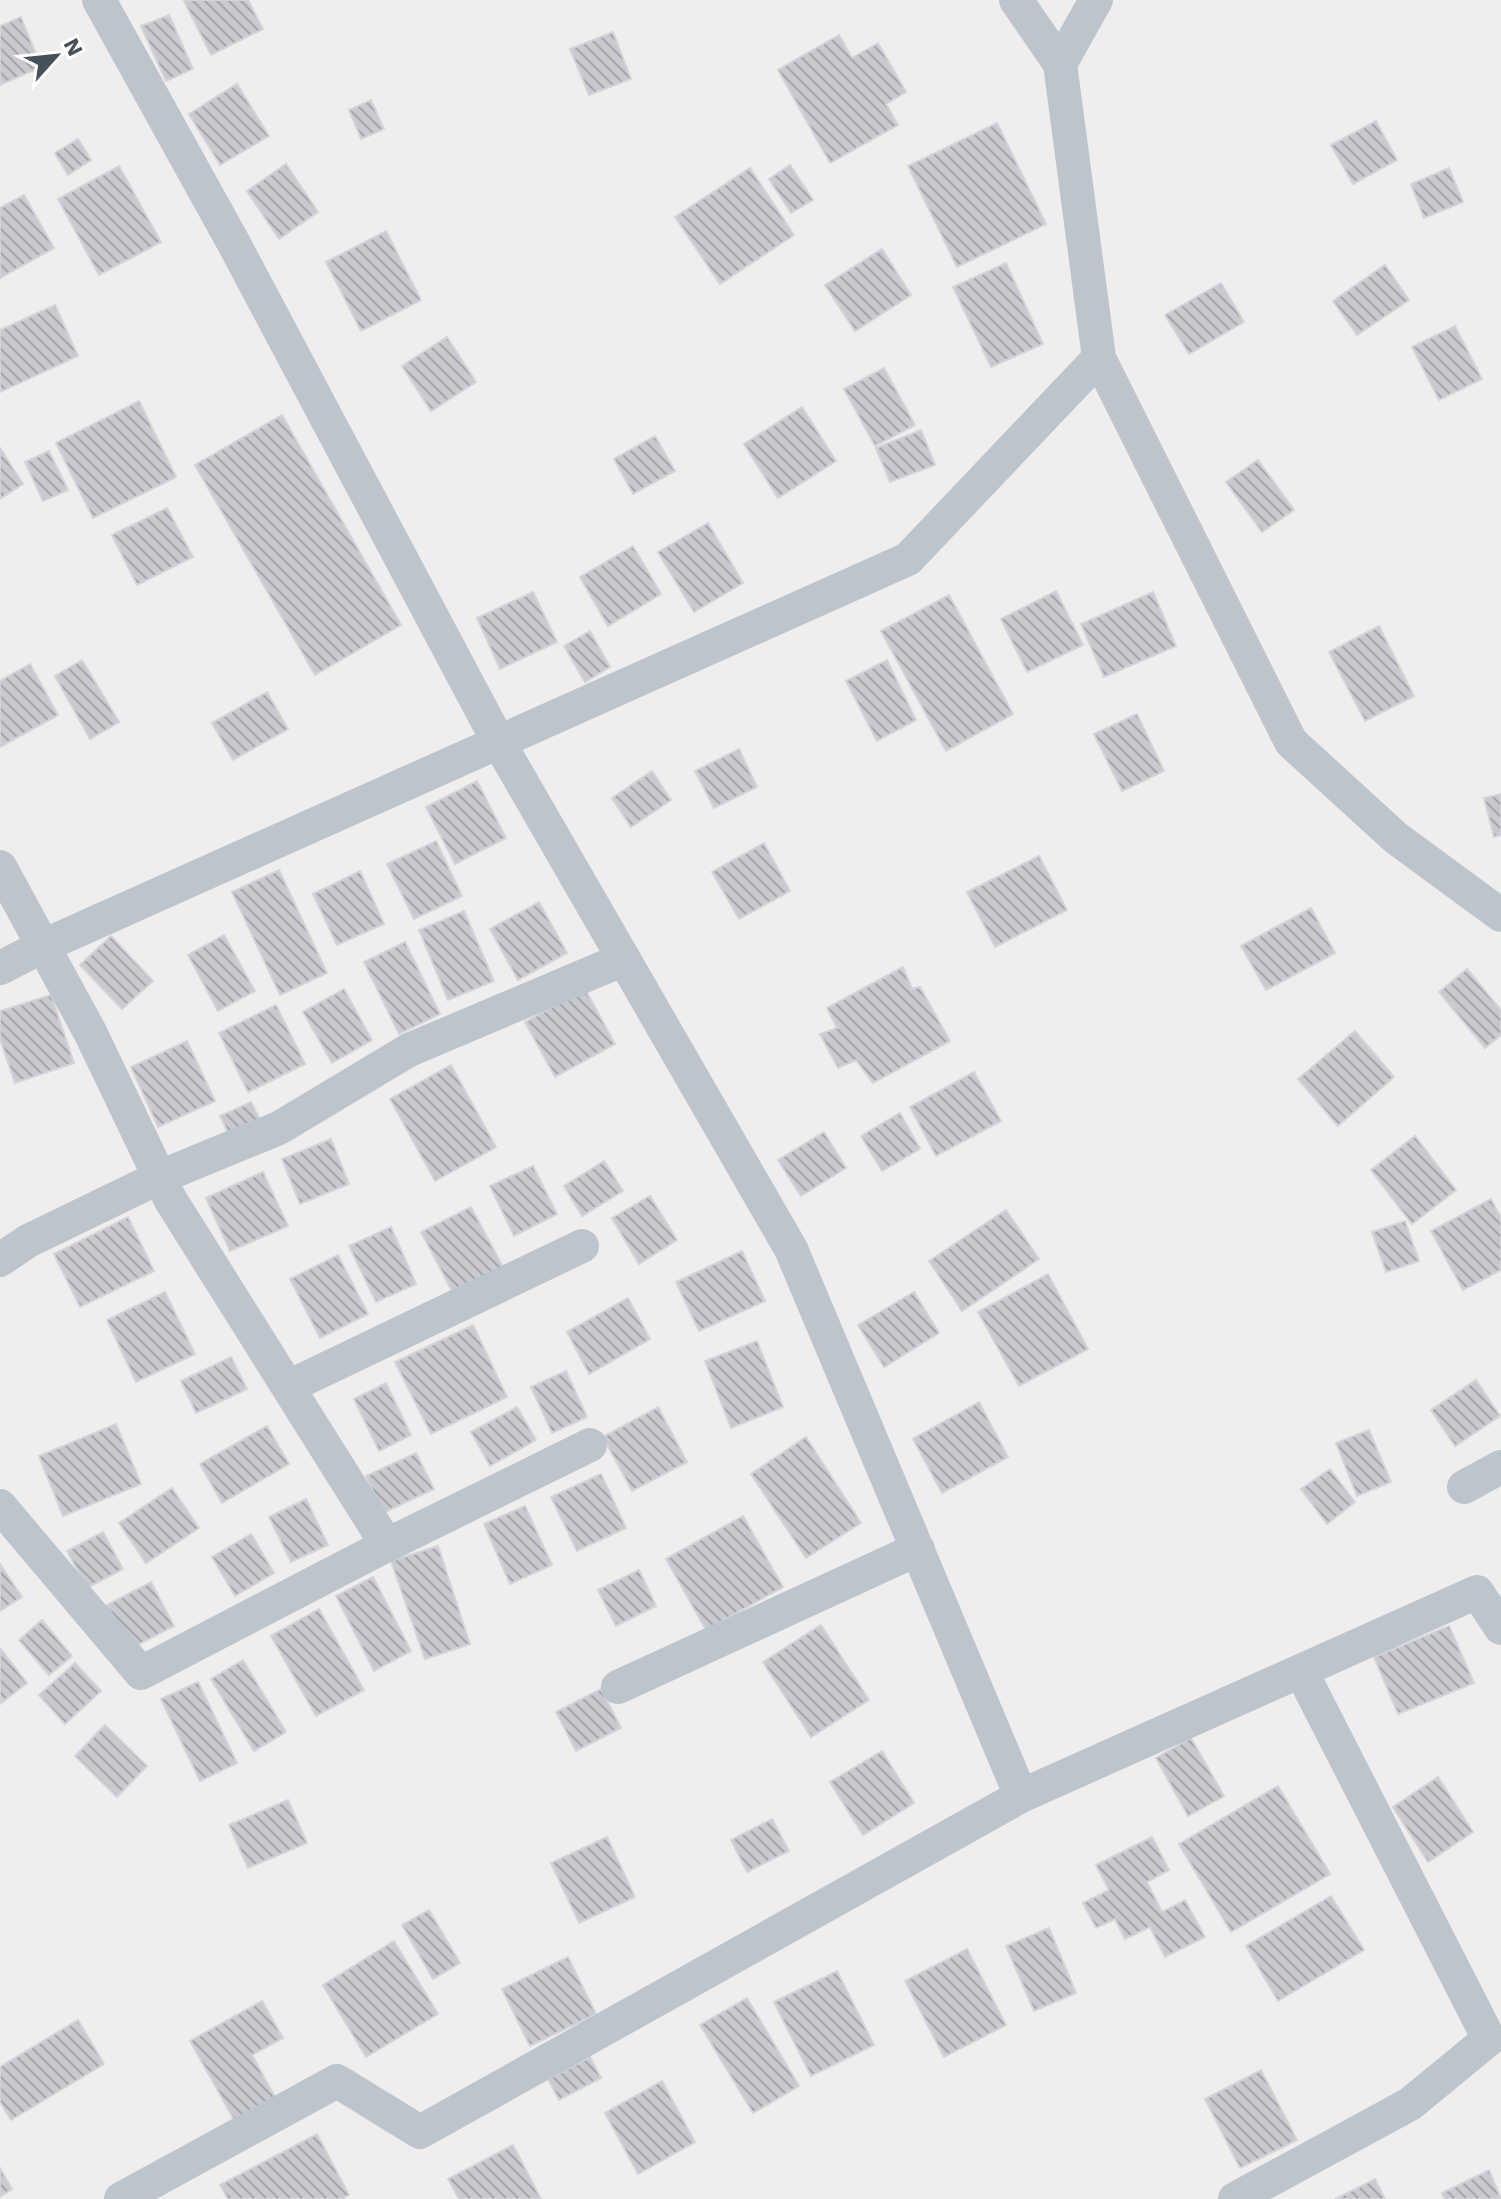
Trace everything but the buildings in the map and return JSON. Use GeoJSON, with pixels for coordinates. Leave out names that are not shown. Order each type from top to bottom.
{"type":"FeatureCollection","features":[{"type":"Feature","properties":{"kind":"street"},"geometry":{"type":"LineString","coordinates":[[99,0],[233,242],[498,741],[791,1249],[1021,1796]]}},
{"type":"Feature","properties":{"kind":"street"},"geometry":{"type":"LineString","coordinates":[[1016,0],[1060,64],[1099,358],[1291,742],[1396,838],[1501,915]]}},
{"type":"Feature","properties":{"kind":"street"},"geometry":{"type":"LineString","coordinates":[[1060,64],[1096,0]]}},
{"type":"Feature","properties":{"kind":"street"},"geometry":{"type":"LineString","coordinates":[[0,968],[498,741],[908,559],[1099,358]]}},
{"type":"Feature","properties":{"kind":"street"},"geometry":{"type":"LineString","coordinates":[[0,867],[90,1032],[170,1199],[387,1545]]}},
{"type":"Feature","properties":{"kind":"street"},"geometry":{"type":"LineString","coordinates":[[0,1260],[28,1241],[160,1177],[279,1128],[409,1050],[624,959]]}},
{"type":"Feature","properties":{"kind":"street"},"geometry":{"type":"LineString","coordinates":[[288,1387],[582,1246]]}},
{"type":"Feature","properties":{"kind":"street"},"geometry":{"type":"LineString","coordinates":[[0,1506],[141,1673],[387,1545],[590,1445]]}},
{"type":"Feature","properties":{"kind":"street"},"geometry":{"type":"LineString","coordinates":[[1464,1487],[1501,1467]]}},
{"type":"Feature","properties":{"kind":"street"},"geometry":{"type":"LineString","coordinates":[[618,1687],[918,1549]]}},
{"type":"Feature","properties":{"kind":"street"},"geometry":{"type":"LineString","coordinates":[[121,2199],[337,2081],[420,2132],[1021,1796],[1477,1592],[1501,1628]]}},
{"type":"Feature","properties":{"kind":"street"},"geometry":{"type":"LineString","coordinates":[[1235,2199],[1410,2104],[1489,2039],[1301,1671]]}}]}
